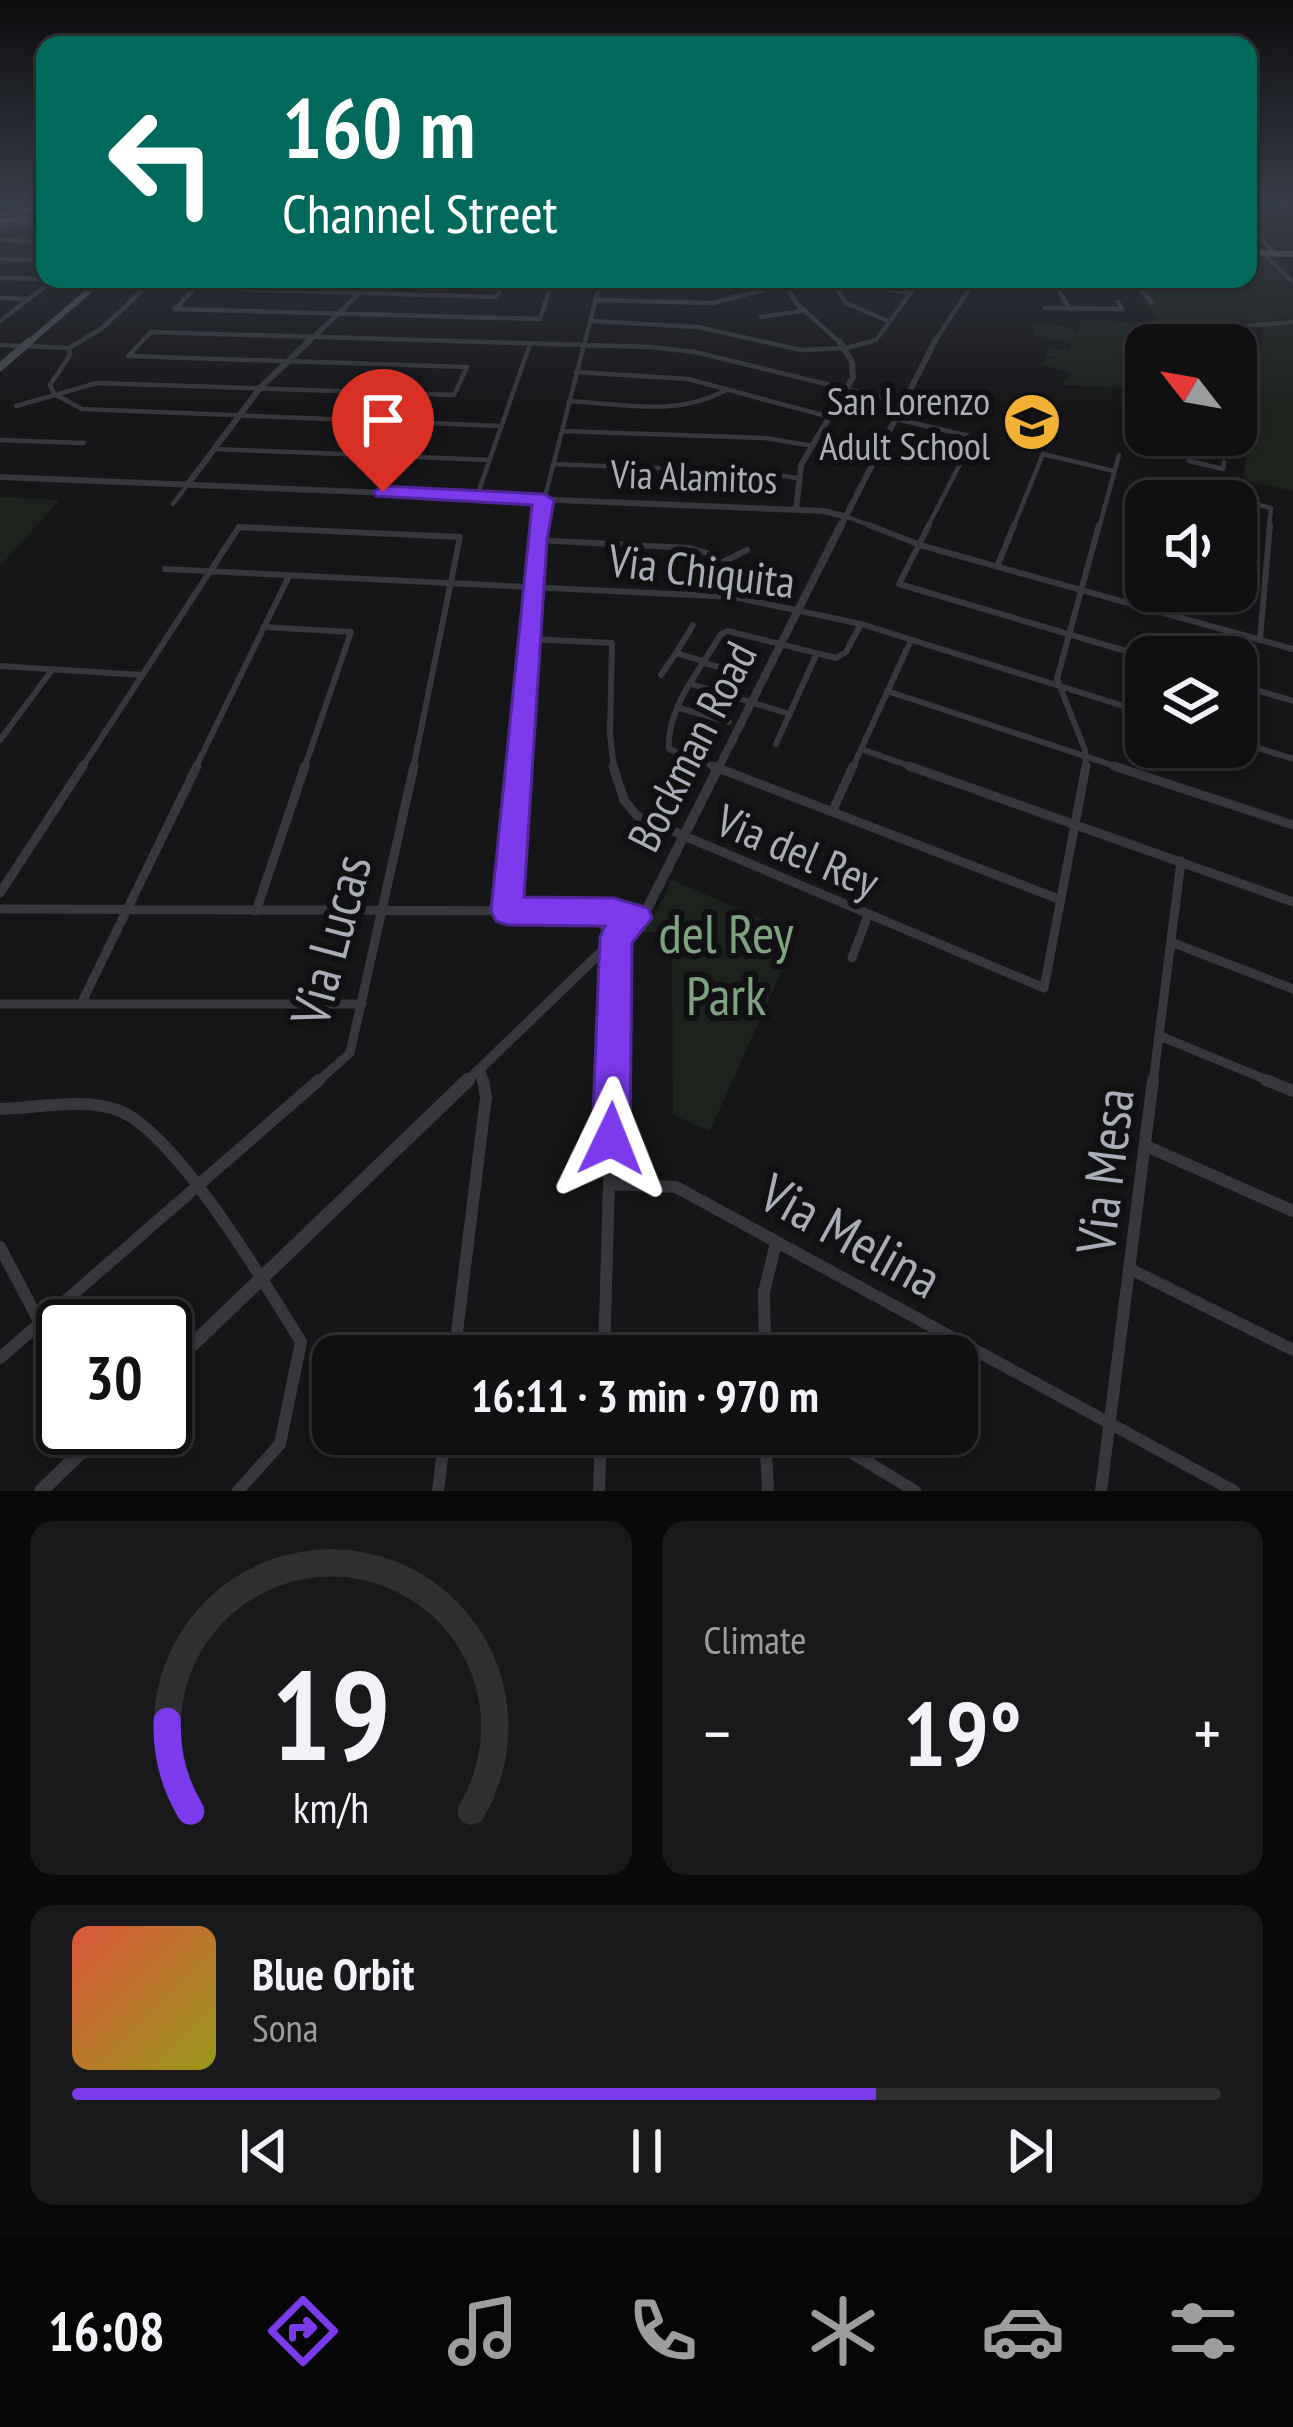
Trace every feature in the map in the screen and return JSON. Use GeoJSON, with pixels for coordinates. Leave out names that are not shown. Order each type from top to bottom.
{"type":"FeatureCollection","features":[{"type":"Feature","properties":{"kind":"main road"},"geometry":{"type":"LineString","coordinates":[[0,367],[93,288]]}},
{"type":"Feature","properties":{"kind":"street"},"geometry":{"type":"LineString","coordinates":[[0,278],[36,279]]}},
{"type":"Feature","properties":{"kind":"street"},"geometry":{"type":"LineString","coordinates":[[0,321],[43,288]]}},
{"type":"Feature","properties":{"kind":"street"},"geometry":{"type":"LineString","coordinates":[[0,345],[69,349],[101,329],[145,288]]}},
{"type":"Feature","properties":{"kind":"street"},"geometry":{"type":"LineString","coordinates":[[501,288],[497,297],[195,288],[175,309],[539,319],[550,288]]}},
{"type":"Feature","properties":{"kind":"street"},"geometry":{"type":"LineString","coordinates":[[173,504],[260,388],[367,288]]}},
{"type":"Feature","properties":{"kind":"street"},"geometry":{"type":"LineString","coordinates":[[507,911],[536,540],[599,288]]}},
{"type":"Feature","properties":{"kind":"street"},"geometry":{"type":"LineString","coordinates":[[643,302],[646,288]]}},
{"type":"Feature","properties":{"kind":"street"},"geometry":{"type":"LineString","coordinates":[[596,300],[724,302],[757,288]]}},
{"type":"Feature","properties":{"kind":"street"},"geometry":{"type":"LineString","coordinates":[[786,288],[801,310],[847,348],[855,371],[797,478],[796,510]]}},
{"type":"Feature","properties":{"kind":"street"},"geometry":{"type":"LineString","coordinates":[[836,288],[846,303],[888,321]]}},
{"type":"Feature","properties":{"kind":"street"},"geometry":{"type":"LineString","coordinates":[[881,288],[910,293]]}},
{"type":"Feature","properties":{"kind":"street"},"geometry":{"type":"LineString","coordinates":[[590,321],[698,327],[801,350],[847,348],[876,340],[914,288]]}},
{"type":"Feature","properties":{"kind":"street","name":"Bockman Road"},"geometry":{"type":"LineString","coordinates":[[192,1345],[636,918],[658,890],[942,327],[970,288]]}},
{"type":"Feature","properties":{"kind":"street"},"geometry":{"type":"LineString","coordinates":[[1058,288],[1069,308]]}},
{"type":"Feature","properties":{"kind":"street"},"geometry":{"type":"LineString","coordinates":[[1138,288],[1152,303]]}},
{"type":"Feature","properties":{"kind":"street"},"geometry":{"type":"LineString","coordinates":[[0,298],[29,299]]}},
{"type":"Feature","properties":{"kind":"street"},"geometry":{"type":"LineString","coordinates":[[1045,308],[1122,309],[1118,302]]}},
{"type":"Feature","properties":{"kind":"street"},"geometry":{"type":"LineString","coordinates":[[761,317],[801,310]]}},
{"type":"Feature","properties":{"kind":"street"},"geometry":{"type":"LineString","coordinates":[[1257,324],[1293,322]]}},
{"type":"Feature","properties":{"kind":"street"},"geometry":{"type":"LineString","coordinates":[[16,406],[97,383],[454,395],[467,367],[128,356],[151,332],[695,352],[904,403]]}},
{"type":"Feature","properties":{"kind":"street"},"geometry":{"type":"LineString","coordinates":[[477,496],[530,344]]}},
{"type":"Feature","properties":{"kind":"street"},"geometry":{"type":"LineString","coordinates":[[69,349],[70,355],[50,385],[54,394],[68,404],[98,412],[502,426]]}},
{"type":"Feature","properties":{"kind":"street"},"geometry":{"type":"LineString","coordinates":[[576,372],[664,376],[830,417]]}},
{"type":"Feature","properties":{"kind":"street"},"geometry":{"type":"LineString","coordinates":[[569,401],[684,405],[708,401],[726,390]]}},
{"type":"Feature","properties":{"kind":"street"},"geometry":{"type":"LineString","coordinates":[[896,418],[974,437],[899,584],[1125,652]]}},
{"type":"Feature","properties":{"kind":"street"},"geometry":{"type":"LineString","coordinates":[[562,431],[765,438],[813,446]]}},
{"type":"Feature","properties":{"kind":"street"},"geometry":{"type":"LineString","coordinates":[[0,440],[84,443]]}},
{"type":"Feature","properties":{"kind":"street"},"geometry":{"type":"LineString","coordinates":[[214,449],[490,460]]}},
{"type":"Feature","properties":{"kind":"street"},"geometry":{"type":"LineString","coordinates":[[998,566],[1043,454],[1114,470]]}},
{"type":"Feature","properties":{"kind":"street"},"geometry":{"type":"LineString","coordinates":[[861,625],[842,657],[728,631],[721,634],[679,707],[665,738],[669,749],[1060,900],[1087,758],[1057,686],[1067,634],[1119,455]]}},
{"type":"Feature","properties":{"kind":"street"},"geometry":{"type":"LineString","coordinates":[[1189,456],[1223,466]]}},
{"type":"Feature","properties":{"kind":"street"},"geometry":{"type":"LineString","coordinates":[[554,464],[756,472],[797,478]]}},
{"type":"Feature","properties":{"kind":"street","name":"Via Alamitos"},"geometry":{"type":"LineString","coordinates":[[0,477],[796,510],[847,517],[920,545],[1293,649]]}},
{"type":"Feature","properties":{"kind":"street"},"geometry":{"type":"LineString","coordinates":[[1257,505],[1270,508],[1260,640]]}},
{"type":"Feature","properties":{"kind":"street","name":"Via Lucas"},"geometry":{"type":"LineString","coordinates":[[68,1299],[350,1053],[385,911],[460,537],[239,527],[207,571]]}},
{"type":"Feature","properties":{"kind":"street"},"geometry":{"type":"LineString","coordinates":[[536,540],[690,548],[723,562],[735,580],[734,597]]}},
{"type":"Feature","properties":{"kind":"street"},"geometry":{"type":"LineString","coordinates":[[723,562],[747,550]]}},
{"type":"Feature","properties":{"kind":"street","name":"Via Chiquita"},"geometry":{"type":"LineString","coordinates":[[165,568],[734,597],[861,625],[1125,707]]}},
{"type":"Feature","properties":{"kind":"street"},"geometry":{"type":"LineString","coordinates":[[0,893],[207,571]]}},
{"type":"Feature","properties":{"kind":"street"},"geometry":{"type":"LineString","coordinates":[[80,1004],[290,576]]}},
{"type":"Feature","properties":{"kind":"street"},"geometry":{"type":"LineString","coordinates":[[661,675],[693,625]]}},
{"type":"Feature","properties":{"kind":"street"},"geometry":{"type":"LineString","coordinates":[[256,911],[351,632],[264,628]]}},
{"type":"Feature","properties":{"kind":"street","name":"Via del Rey"},"geometry":{"type":"LineString","coordinates":[[529,639],[612,643],[614,772],[619,794],[637,816],[1044,988],[1060,900]]}},
{"type":"Feature","properties":{"kind":"street"},"geometry":{"type":"LineString","coordinates":[[832,812],[910,640]]}},
{"type":"Feature","properties":{"kind":"street"},"geometry":{"type":"LineString","coordinates":[[676,653],[750,676]]}},
{"type":"Feature","properties":{"kind":"street"},"geometry":{"type":"LineString","coordinates":[[776,744],[817,653]]}},
{"type":"Feature","properties":{"kind":"street"},"geometry":{"type":"LineString","coordinates":[[0,666],[142,675]]}},
{"type":"Feature","properties":{"kind":"street"},"geometry":{"type":"LineString","coordinates":[[0,740],[52,669]]}},
{"type":"Feature","properties":{"kind":"street"},"geometry":{"type":"LineString","coordinates":[[694,685],[790,715]]}},
{"type":"Feature","properties":{"kind":"street"},"geometry":{"type":"LineString","coordinates":[[1257,690],[1293,701]]}},
{"type":"Feature","properties":{"kind":"street"},"geometry":{"type":"LineString","coordinates":[[887,691],[1293,826]]}},
{"type":"Feature","properties":{"kind":"street"},"geometry":{"type":"LineString","coordinates":[[679,707],[728,722]]}},
{"type":"Feature","properties":{"kind":"street"},"geometry":{"type":"LineString","coordinates":[[1257,748],[1293,759]]}},
{"type":"Feature","properties":{"kind":"street"},"geometry":{"type":"LineString","coordinates":[[861,749],[1293,902]]}},
{"type":"Feature","properties":{"kind":"street","name":"Via Mesa"},"geometry":{"type":"LineString","coordinates":[[1101,1491],[1181,861]]}},
{"type":"Feature","properties":{"kind":"street"},"geometry":{"type":"LineString","coordinates":[[0,909],[584,911],[636,918]]}},
{"type":"Feature","properties":{"kind":"street"},"geometry":{"type":"LineString","coordinates":[[584,911],[605,922],[616,937],[605,1335]]}},
{"type":"Feature","properties":{"kind":"street"},"geometry":{"type":"LineString","coordinates":[[852,958],[868,915]]}},
{"type":"Feature","properties":{"kind":"street"},"geometry":{"type":"LineString","coordinates":[[1171,942],[1293,989]]}},
{"type":"Feature","properties":{"kind":"street"},"geometry":{"type":"LineString","coordinates":[[0,1004],[362,1004]]}},
{"type":"Feature","properties":{"kind":"street"},"geometry":{"type":"LineString","coordinates":[[1160,1036],[1293,1090]]}},
{"type":"Feature","properties":{"kind":"street"},"geometry":{"type":"LineString","coordinates":[[457,1335],[486,1097],[480,1068]]}},
{"type":"Feature","properties":{"kind":"street"},"geometry":{"type":"LineString","coordinates":[[0,1108],[121,1111],[158,1137],[262,1277],[301,1342],[280,1444],[238,1491]]}},
{"type":"Feature","properties":{"kind":"street"},"geometry":{"type":"LineString","coordinates":[[1146,1146],[1293,1211]]}},
{"type":"Feature","properties":{"kind":"street","name":"Via Melina"},"geometry":{"type":"LineString","coordinates":[[610,1184],[676,1186],[1234,1491]]}},
{"type":"Feature","properties":{"kind":"street"},"geometry":{"type":"LineString","coordinates":[[765,1335],[764,1292],[776,1243]]}},
{"type":"Feature","properties":{"kind":"street"},"geometry":{"type":"LineString","coordinates":[[1,1247],[36,1315]]}},
{"type":"Feature","properties":{"kind":"street"},"geometry":{"type":"LineString","coordinates":[[1130,1269],[1293,1350]]}},
{"type":"Feature","properties":{"kind":"street","name":"Via Lucas"},"geometry":{"type":"LineString","coordinates":[[0,1358],[36,1326]]}},
{"type":"Feature","properties":{"kind":"street"},"geometry":{"type":"LineString","coordinates":[[41,1491],[78,1455]]}},
{"type":"Feature","properties":{"kind":"street"},"geometry":{"type":"LineString","coordinates":[[438,1491],[442,1455]]}},
{"type":"Feature","properties":{"kind":"street"},"geometry":{"type":"LineString","coordinates":[[599,1491],[600,1455]]}},
{"type":"Feature","properties":{"kind":"street"},"geometry":{"type":"LineString","coordinates":[[766,1455],[768,1491]]}},
{"type":"Feature","properties":{"kind":"street"},"geometry":{"type":"LineString","coordinates":[[856,1455],[915,1491]]}},
{"type":"Feature","properties":{"kind":"green space"},"geometry":{"type":"Polygon","coordinates":[[[1257,271],[1274,271],[1293,288],[1293,319],[1203,324],[1125,324],[1125,388],[1062,385],[1072,373],[1043,365],[1047,358],[1056,358],[1046,355],[1048,347],[1070,351],[1072,344],[1034,335],[1033,322],[1071,327],[1076,332],[1081,320],[1159,323],[1136,288],[1257,288],[1257,271]]]}},
{"type":"Feature","properties":{"kind":"green space"},"geometry":{"type":"Polygon","coordinates":[[[1293,324],[1293,491],[1243,480],[1246,456],[1257,456],[1257,377],[1264,325],[1293,324]]]}},
{"type":"Feature","properties":{"kind":"green space"},"geometry":{"type":"Polygon","coordinates":[[[0,497],[60,500],[0,566],[0,497]]]}},
{"type":"Feature","properties":{"kind":"green space","name":"del Rey Park"},"geometry":{"type":"Polygon","coordinates":[[[672,880],[798,934],[710,1131],[673,1115],[672,933],[635,932],[657,911],[672,880]]]}},
{"type":"Feature","properties":{"kind":"place","name":"San Lorenzo Adult School"},"geometry":{"type":"Point","coordinates":[1032,422]}},
{"type":"Feature","properties":{"kind":"route"},"geometry":{"type":"LineString","coordinates":[[383,492],[544,500],[536,540],[507,911],[614,912],[636,918],[616,937],[611,1139]]}}]}
